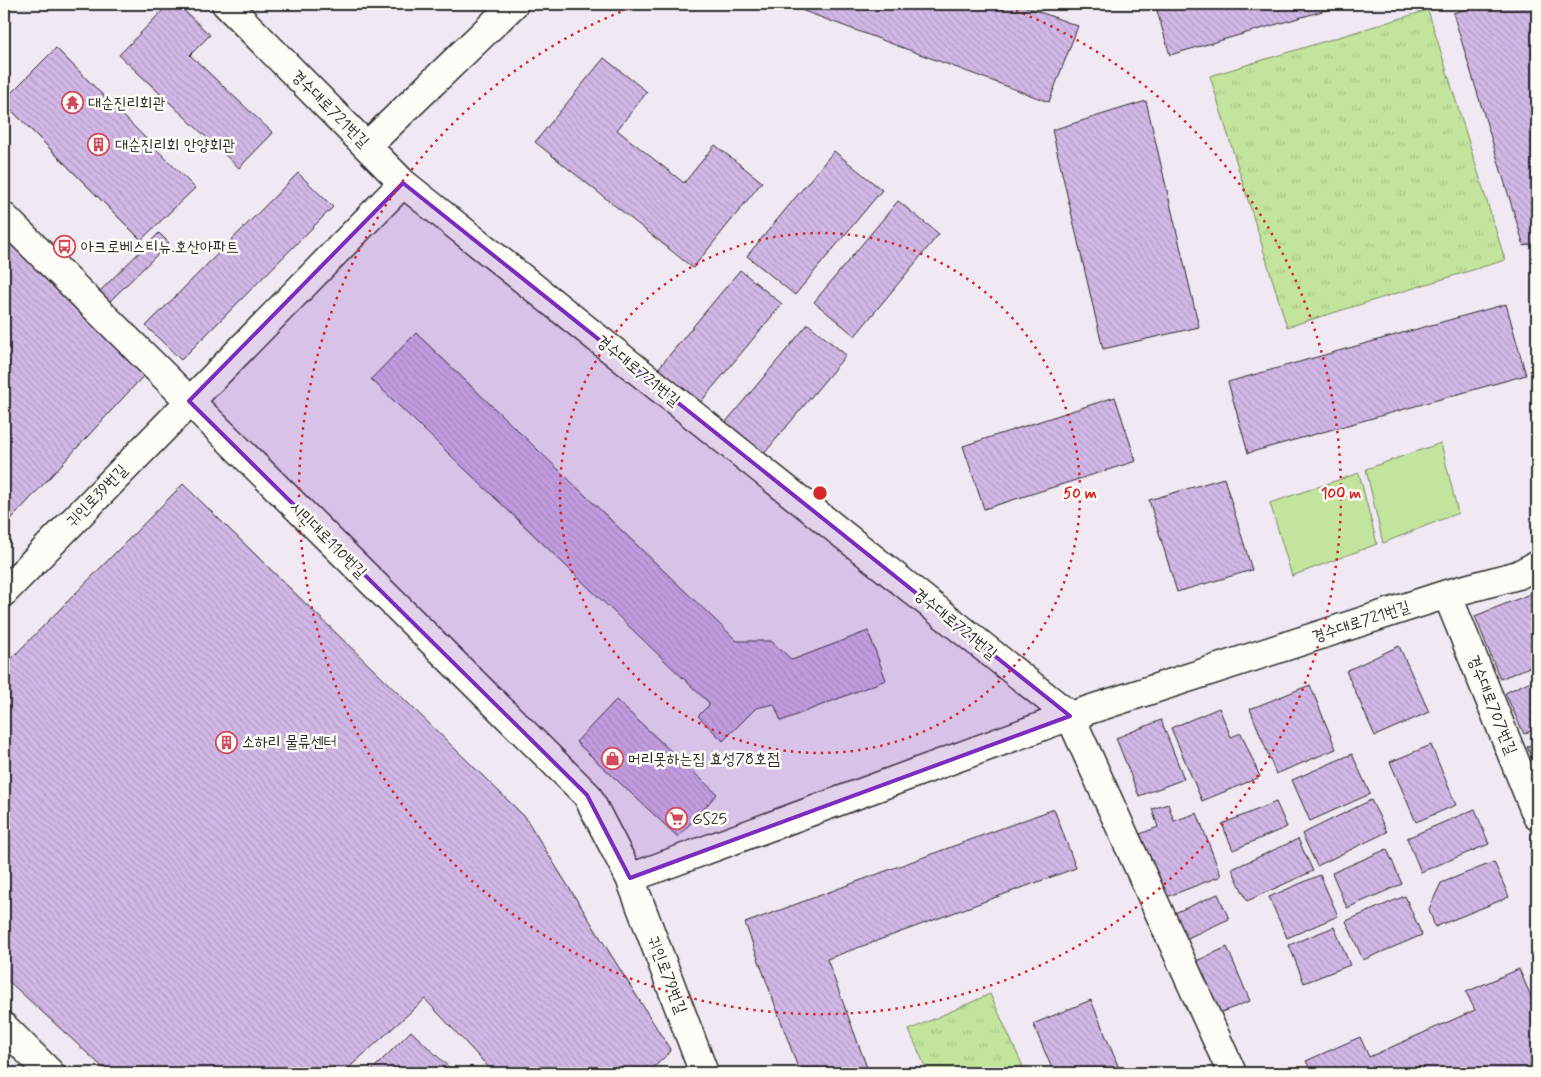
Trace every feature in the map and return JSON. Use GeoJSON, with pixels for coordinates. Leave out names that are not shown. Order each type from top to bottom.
{"type":"FeatureCollection","features":[{"type":"Feature","properties":{"kind":"street","name":"경수대로721번길"},"geometry":{"type":"LineString","coordinates":[[226,4],[403,183],[1070,716]]}},
{"type":"Feature","properties":{"kind":"street"},"geometry":{"type":"LineString","coordinates":[[366,146],[514,4]]}},
{"type":"Feature","properties":{"kind":"street","name":"귀인로39번길"},"geometry":{"type":"LineString","coordinates":[[4,592],[403,183]]}},
{"type":"Feature","properties":{"kind":"street","name":"시민대로110번길"},"geometry":{"type":"LineString","coordinates":[[4,218],[587,795],[630,878]]}},
{"type":"Feature","properties":{"kind":"street","name":"경수대로721번길"},"geometry":{"type":"LineString","coordinates":[[630,878],[1070,716],[1447,594],[1518,575],[1537,565]]}},
{"type":"Feature","properties":{"kind":"street","name":"경수대로707번길"},"geometry":{"type":"LineString","coordinates":[[1447,594],[1537,816]]}},
{"type":"Feature","properties":{"kind":"street"},"geometry":{"type":"LineString","coordinates":[[1070,716],[1232,1073]]}},
{"type":"Feature","properties":{"kind":"street","name":"귀인로79번길"},"geometry":{"type":"LineString","coordinates":[[630,878],[699,1071]]}},
{"type":"Feature","properties":{"kind":"street"},"geometry":{"type":"LineString","coordinates":[[4,1027],[50,1073]]}},
{"type":"Feature","properties":{"kind":"highlighted area"},"geometry":{"type":"Polygon","coordinates":[[[403,183],[1070,716],[630,878],[587,795],[189,401],[403,183]]]}},
{"type":"Feature","properties":{"kind":"green space"},"geometry":{"type":"Polygon","coordinates":[[[1428,10],[1505,260],[1287,327],[1210,76],[1428,10]]]}},
{"type":"Feature","properties":{"kind":"green space"},"geometry":{"type":"Polygon","coordinates":[[[1441,443],[1458,513],[1383,543],[1366,469],[1441,443]]]}},
{"type":"Feature","properties":{"kind":"green space"},"geometry":{"type":"Polygon","coordinates":[[[1359,473],[1377,544],[1292,576],[1270,503],[1359,473]]]}},
{"type":"Feature","properties":{"kind":"green space"},"geometry":{"type":"Polygon","coordinates":[[[990,994],[1026,1073],[928,1073],[909,1030],[990,994]]]}},
{"type":"Feature","properties":{"kind":"building"},"geometry":{"type":"Polygon","coordinates":[[[169,4],[177,4],[210,35],[190,55],[273,133],[239,168],[119,55],[169,4]]]}},
{"type":"Feature","properties":{"kind":"building"},"geometry":{"type":"Polygon","coordinates":[[[785,4],[1018,4],[1078,26],[1049,102],[785,4]]]}},
{"type":"Feature","properties":{"kind":"building"},"geometry":{"type":"Polygon","coordinates":[[[1155,4],[1347,4],[1170,55],[1155,4]]]}},
{"type":"Feature","properties":{"kind":"building"},"geometry":{"type":"Polygon","coordinates":[[[1484,4],[1537,4],[1537,242],[1524,246],[1453,13],[1484,4]]]}},
{"type":"Feature","properties":{"kind":"building","name":"대순진리회 안양회관"},"geometry":{"type":"Polygon","coordinates":[[[56,48],[195,188],[141,240],[4,103],[4,100],[56,48]]]}},
{"type":"Feature","properties":{"kind":"building"},"geometry":{"type":"Polygon","coordinates":[[[604,58],[647,92],[617,130],[684,183],[715,145],[762,182],[693,268],[535,142],[604,58]]]}},
{"type":"Feature","properties":{"kind":"building"},"geometry":{"type":"Polygon","coordinates":[[[1146,101],[1199,327],[1103,349],[1052,130],[1146,101]]]}},
{"type":"Feature","properties":{"kind":"building"},"geometry":{"type":"Polygon","coordinates":[[[834,151],[882,190],[795,295],[747,256],[834,151]]]}},
{"type":"Feature","properties":{"kind":"building"},"geometry":{"type":"Polygon","coordinates":[[[298,173],[333,207],[181,360],[146,326],[298,173]]]}},
{"type":"Feature","properties":{"kind":"building"},"geometry":{"type":"Polygon","coordinates":[[[898,201],[939,234],[855,336],[814,302],[898,201]]]}},
{"type":"Feature","properties":{"kind":"building"},"geometry":{"type":"Polygon","coordinates":[[[159,233],[169,243],[110,301],[100,291],[159,233]]]}},
{"type":"Feature","properties":{"kind":"building"},"geometry":{"type":"Polygon","coordinates":[[[4,234],[147,372],[4,527],[4,234]]]}},
{"type":"Feature","properties":{"kind":"building"},"geometry":{"type":"Polygon","coordinates":[[[740,270],[782,304],[699,404],[657,370],[740,270]]]}},
{"type":"Feature","properties":{"kind":"building"},"geometry":{"type":"Polygon","coordinates":[[[1506,304],[1526,375],[1248,453],[1228,382],[1506,304]]]}},
{"type":"Feature","properties":{"kind":"building"},"geometry":{"type":"Polygon","coordinates":[[[808,324],[846,355],[763,455],[725,423],[808,324]]]}},
{"type":"Feature","properties":{"kind":"building"},"geometry":{"type":"Polygon","coordinates":[[[416,333],[737,641],[771,641],[792,660],[868,631],[886,680],[781,721],[774,704],[756,708],[723,741],[698,716],[710,704],[371,379],[416,333]]]}},
{"type":"Feature","properties":{"kind":"building"},"geometry":{"type":"Polygon","coordinates":[[[1115,397],[1136,461],[984,509],[963,446],[1115,397]]]}},
{"type":"Feature","properties":{"kind":"building"},"geometry":{"type":"Polygon","coordinates":[[[1224,478],[1252,570],[1177,592],[1149,500],[1224,478]]]}},
{"type":"Feature","properties":{"kind":"building","name":"소하리 물류센터"},"geometry":{"type":"Polygon","coordinates":[[[183,484],[525,817],[671,1051],[648,1073],[494,1073],[425,999],[343,1073],[109,1073],[4,977],[4,666],[183,484]]]}},
{"type":"Feature","properties":{"kind":"building"},"geometry":{"type":"Polygon","coordinates":[[[1535,592],[1537,599],[1537,664],[1500,679],[1475,616],[1535,592]]]}},
{"type":"Feature","properties":{"kind":"building"},"geometry":{"type":"Polygon","coordinates":[[[1399,646],[1429,712],[1375,736],[1346,671],[1399,646]]]}},
{"type":"Feature","properties":{"kind":"building"},"geometry":{"type":"Polygon","coordinates":[[[1537,678],[1537,728],[1524,734],[1505,693],[1537,678]]]}},
{"type":"Feature","properties":{"kind":"building"},"geometry":{"type":"Polygon","coordinates":[[[1310,685],[1336,749],[1276,774],[1250,709],[1310,685]]]}},
{"type":"Feature","properties":{"kind":"building"},"geometry":{"type":"Polygon","coordinates":[[[616,700],[717,794],[678,837],[576,742],[616,700]]]}},
{"type":"Feature","properties":{"kind":"building"},"geometry":{"type":"Polygon","coordinates":[[[1219,708],[1231,737],[1241,733],[1260,777],[1202,801],[1171,728],[1219,708]]]}},
{"type":"Feature","properties":{"kind":"building"},"geometry":{"type":"Polygon","coordinates":[[[1161,720],[1184,779],[1139,796],[1116,738],[1161,720]]]}},
{"type":"Feature","properties":{"kind":"building"},"geometry":{"type":"Polygon","coordinates":[[[1537,742],[1537,769],[1527,747],[1537,742]]]}},
{"type":"Feature","properties":{"kind":"building"},"geometry":{"type":"Polygon","coordinates":[[[1431,745],[1456,805],[1416,822],[1390,762],[1431,745]]]}},
{"type":"Feature","properties":{"kind":"building"},"geometry":{"type":"Polygon","coordinates":[[[1352,754],[1370,794],[1310,821],[1292,780],[1352,754]]]}},
{"type":"Feature","properties":{"kind":"building"},"geometry":{"type":"Polygon","coordinates":[[[1371,800],[1387,832],[1317,866],[1302,834],[1371,800]]]}},
{"type":"Feature","properties":{"kind":"building"},"geometry":{"type":"Polygon","coordinates":[[[1276,802],[1287,827],[1233,850],[1222,824],[1276,802]]]}},
{"type":"Feature","properties":{"kind":"building"},"geometry":{"type":"Polygon","coordinates":[[[1168,804],[1174,821],[1197,813],[1221,876],[1164,898],[1140,834],[1158,827],[1152,809],[1168,804]]]}},
{"type":"Feature","properties":{"kind":"building"},"geometry":{"type":"Polygon","coordinates":[[[1054,809],[1076,868],[827,959],[869,1073],[800,1073],[745,923],[1054,809]]]}},
{"type":"Feature","properties":{"kind":"building"},"geometry":{"type":"Polygon","coordinates":[[[1475,809],[1489,844],[1421,872],[1407,838],[1475,809]]]}},
{"type":"Feature","properties":{"kind":"building"},"geometry":{"type":"Polygon","coordinates":[[[1298,839],[1313,871],[1247,901],[1232,869],[1298,839]]]}},
{"type":"Feature","properties":{"kind":"building"},"geometry":{"type":"Polygon","coordinates":[[[1387,849],[1402,884],[1347,908],[1332,873],[1387,849]]]}},
{"type":"Feature","properties":{"kind":"building"},"geometry":{"type":"Polygon","coordinates":[[[1494,862],[1509,897],[1435,927],[1429,909],[1441,883],[1494,862]]]}},
{"type":"Feature","properties":{"kind":"building"},"geometry":{"type":"Polygon","coordinates":[[[1320,875],[1338,916],[1287,938],[1269,897],[1320,875]]]}},
{"type":"Feature","properties":{"kind":"building"},"geometry":{"type":"Polygon","coordinates":[[[1218,894],[1229,919],[1181,941],[1170,915],[1218,894]]]}},
{"type":"Feature","properties":{"kind":"building"},"geometry":{"type":"Polygon","coordinates":[[[1405,896],[1422,935],[1363,960],[1346,921],[1405,896]]]}},
{"type":"Feature","properties":{"kind":"building"},"geometry":{"type":"Polygon","coordinates":[[[1334,927],[1350,965],[1304,983],[1289,945],[1334,927]]]}},
{"type":"Feature","properties":{"kind":"building"},"geometry":{"type":"Polygon","coordinates":[[[1227,947],[1250,1001],[1214,1015],[1192,963],[1227,947]]]}},
{"type":"Feature","properties":{"kind":"building"},"geometry":{"type":"Polygon","coordinates":[[[1519,969],[1537,1010],[1537,1073],[1312,1073],[1306,1061],[1360,1037],[1369,1057],[1475,1010],[1466,992],[1519,969]]]}},
{"type":"Feature","properties":{"kind":"building"},"geometry":{"type":"Polygon","coordinates":[[[1091,1000],[1121,1073],[1054,1073],[1033,1024],[1091,1000]]]}},
{"type":"Feature","properties":{"kind":"building"},"geometry":{"type":"Polygon","coordinates":[[[411,1031],[455,1073],[369,1073],[411,1031]]]}},
{"type":"Feature","properties":{"kind":"place","name":"대순진리회관"},"geometry":{"type":"Point","coordinates":[72,103]}},
{"type":"Feature","properties":{"kind":"place","name":"대순진리회 안양회관"},"geometry":{"type":"Point","coordinates":[99,145]}},
{"type":"Feature","properties":{"kind":"place","name":"아크로베스티뉴.호산아파트"},"geometry":{"type":"Point","coordinates":[65,247]}},
{"type":"Feature","properties":{"kind":"place","name":"소하리 물류센터"},"geometry":{"type":"Point","coordinates":[226,742]}},
{"type":"Feature","properties":{"kind":"place","name":"머리못하는집 효성78호점"},"geometry":{"type":"Point","coordinates":[612,759]}},
{"type":"Feature","properties":{"kind":"place","name":"GS25"},"geometry":{"type":"Point","coordinates":[676,819]}}]}
